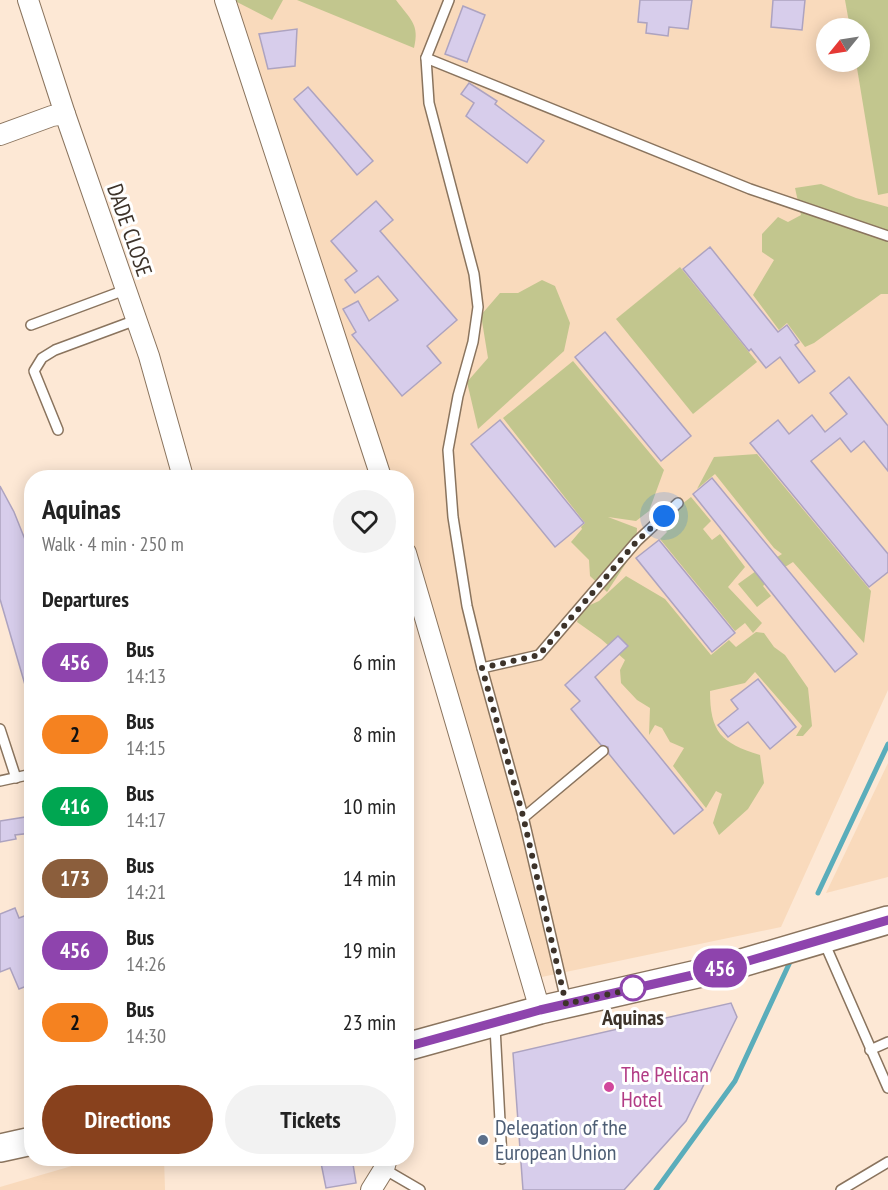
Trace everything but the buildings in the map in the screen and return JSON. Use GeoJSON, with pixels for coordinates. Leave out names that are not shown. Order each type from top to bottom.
{"type":"FeatureCollection","features":[{"type":"Feature","properties":{"kind":"street","name":"DADE CLOSE"},"geometry":{"type":"LineString","coordinates":[[28,0],[149,356],[181,470]]}},
{"type":"Feature","properties":{"kind":"street"},"geometry":{"type":"LineString","coordinates":[[225,0],[379,470]]}},
{"type":"Feature","properties":{"kind":"street"},"geometry":{"type":"LineString","coordinates":[[0,135],[52,116],[65,114]]}},
{"type":"Feature","properties":{"kind":"street"},"geometry":{"type":"LineString","coordinates":[[414,580],[540,1010]]}},
{"type":"Feature","properties":{"kind":"street"},"geometry":{"type":"LineString","coordinates":[[414,1045],[540,1010],[728,967],[888,920]]}},
{"type":"Feature","properties":{"kind":"street"},"geometry":{"type":"LineString","coordinates":[[371,1190],[385,1166]]}},
{"type":"Feature","properties":{"kind":"lane"},"geometry":{"type":"LineString","coordinates":[[449,0],[426,58],[429,103],[474,274],[478,307],[473,342],[458,396],[448,450],[453,517],[467,606],[523,818],[566,1004]]}},
{"type":"Feature","properties":{"kind":"lane"},"geometry":{"type":"LineString","coordinates":[[426,58],[750,189],[888,236]]}},
{"type":"Feature","properties":{"kind":"lane"},"geometry":{"type":"LineString","coordinates":[[31,326],[125,290]]}},
{"type":"Feature","properties":{"kind":"lane"},"geometry":{"type":"LineString","coordinates":[[58,430],[34,371],[42,358],[56,350],[136,320]]}},
{"type":"Feature","properties":{"kind":"lane"},"geometry":{"type":"LineString","coordinates":[[482,668],[539,655],[637,541],[678,503]]}},
{"type":"Feature","properties":{"kind":"lane"},"geometry":{"type":"LineString","coordinates":[[0,729],[16,778]]}},
{"type":"Feature","properties":{"kind":"lane"},"geometry":{"type":"LineString","coordinates":[[523,818],[603,751]]}},
{"type":"Feature","properties":{"kind":"lane"},"geometry":{"type":"LineString","coordinates":[[0,782],[24,776]]}},
{"type":"Feature","properties":{"kind":"lane"},"geometry":{"type":"LineString","coordinates":[[823,940],[888,1088]]}},
{"type":"Feature","properties":{"kind":"lane"},"geometry":{"type":"LineString","coordinates":[[495,1023],[502,1159]]}},
{"type":"Feature","properties":{"kind":"lane"},"geometry":{"type":"LineString","coordinates":[[870,1050],[888,1042]]}},
{"type":"Feature","properties":{"kind":"lane"},"geometry":{"type":"LineString","coordinates":[[841,1190],[888,1162]]}},
{"type":"Feature","properties":{"kind":"lane"},"geometry":{"type":"LineString","coordinates":[[389,1166],[420,1190]]}},
{"type":"Feature","properties":{"kind":"shaded area"},"geometry":{"type":"Polygon","coordinates":[[[230,0],[888,0],[888,690],[781,927],[537,978],[414,549],[414,470],[388,470],[230,0]]]}},
{"type":"Feature","properties":{"kind":"shaded area"},"geometry":{"type":"Polygon","coordinates":[[[888,763],[888,877],[826,893],[888,763]]]}},
{"type":"Feature","properties":{"kind":"shaded area"},"geometry":{"type":"Polygon","coordinates":[[[72,1166],[164,1166],[165,1190],[0,1190],[0,1187],[72,1166]]]}},
{"type":"Feature","properties":{"kind":"green space"},"geometry":{"type":"Polygon","coordinates":[[[233,0],[283,0],[272,20],[233,0]]]}},
{"type":"Feature","properties":{"kind":"green space"},"geometry":{"type":"Polygon","coordinates":[[[297,0],[396,0],[415,27],[414,48],[297,0]]]}},
{"type":"Feature","properties":{"kind":"green space"},"geometry":{"type":"Polygon","coordinates":[[[845,0],[888,0],[888,193],[878,195],[858,72],[870,72],[870,18],[848,18],[845,0]]]}},
{"type":"Feature","properties":{"kind":"green space"},"geometry":{"type":"Polygon","coordinates":[[[821,184],[856,198],[888,207],[888,294],[881,294],[814,343],[805,347],[787,323],[779,330],[753,295],[774,260],[762,252],[762,234],[778,217],[788,222],[801,215],[795,188],[821,184]]]}},
{"type":"Feature","properties":{"kind":"green space"},"geometry":{"type":"Polygon","coordinates":[[[680,267],[757,362],[693,414],[616,319],[680,267]]]}},
{"type":"Feature","properties":{"kind":"green space"},"geometry":{"type":"Polygon","coordinates":[[[542,280],[555,286],[570,323],[564,351],[478,429],[467,382],[488,358],[481,315],[500,293],[518,293],[542,280]]]}},
{"type":"Feature","properties":{"kind":"green space"},"geometry":{"type":"Polygon","coordinates":[[[573,361],[664,470],[649,511],[636,521],[608,517],[637,528],[636,548],[607,592],[590,576],[589,560],[571,542],[585,523],[503,418],[573,361]]]}},
{"type":"Feature","properties":{"kind":"green space"},"geometry":{"type":"Polygon","coordinates":[[[757,454],[871,591],[864,643],[793,562],[769,577],[763,566],[782,554],[774,548],[715,474],[697,489],[714,457],[757,454]]]}},
{"type":"Feature","properties":{"kind":"green space"},"geometry":{"type":"Polygon","coordinates":[[[691,497],[711,521],[703,529],[712,540],[720,534],[745,567],[728,587],[762,623],[753,633],[745,623],[735,631],[660,539],[667,532],[659,522],[691,497]]]}},
{"type":"Feature","properties":{"kind":"green space"},"geometry":{"type":"Polygon","coordinates":[[[756,571],[766,583],[763,586],[771,596],[757,607],[738,584],[756,571]]]}},
{"type":"Feature","properties":{"kind":"green space"},"geometry":{"type":"Polygon","coordinates":[[[626,576],[665,599],[711,655],[729,640],[736,647],[756,632],[764,633],[774,647],[785,655],[808,688],[812,726],[803,736],[796,736],[802,726],[755,672],[745,683],[710,691],[712,717],[720,734],[736,746],[760,755],[764,783],[748,809],[719,835],[713,823],[722,794],[716,791],[706,808],[673,766],[684,748],[670,742],[662,728],[655,725],[649,735],[650,708],[637,700],[621,683],[620,670],[625,660],[577,622],[581,609],[599,601],[626,576]]]}},
{"type":"Feature","properties":{"kind":"waterway"},"geometry":{"type":"LineString","coordinates":[[818,893],[888,744]]}},
{"type":"Feature","properties":{"kind":"waterway"},"geometry":{"type":"LineString","coordinates":[[656,1190],[735,1081],[790,962]]}},
{"type":"Feature","properties":{"kind":"bus line","name":"456"},"geometry":{"type":"LineString","coordinates":[[414,1045],[540,1010],[728,967],[888,920]]}},
{"type":"Feature","properties":{"kind":"place","name":"Aquinas"},"geometry":{"type":"Point","coordinates":[633,988]}},
{"type":"Feature","properties":{"kind":"place","name":"The Pelican Hotel"},"geometry":{"type":"Point","coordinates":[609,1087]}},
{"type":"Feature","properties":{"kind":"place","name":"Delegation of the European Union"},"geometry":{"type":"Point","coordinates":[483,1140]}},
{"type":"Feature","properties":{"kind":"route"},"geometry":{"type":"LineString","coordinates":[[633,988],[636,988],[566,1004],[523,816],[482,668],[539,655],[637,541],[664,516]]}}]}
